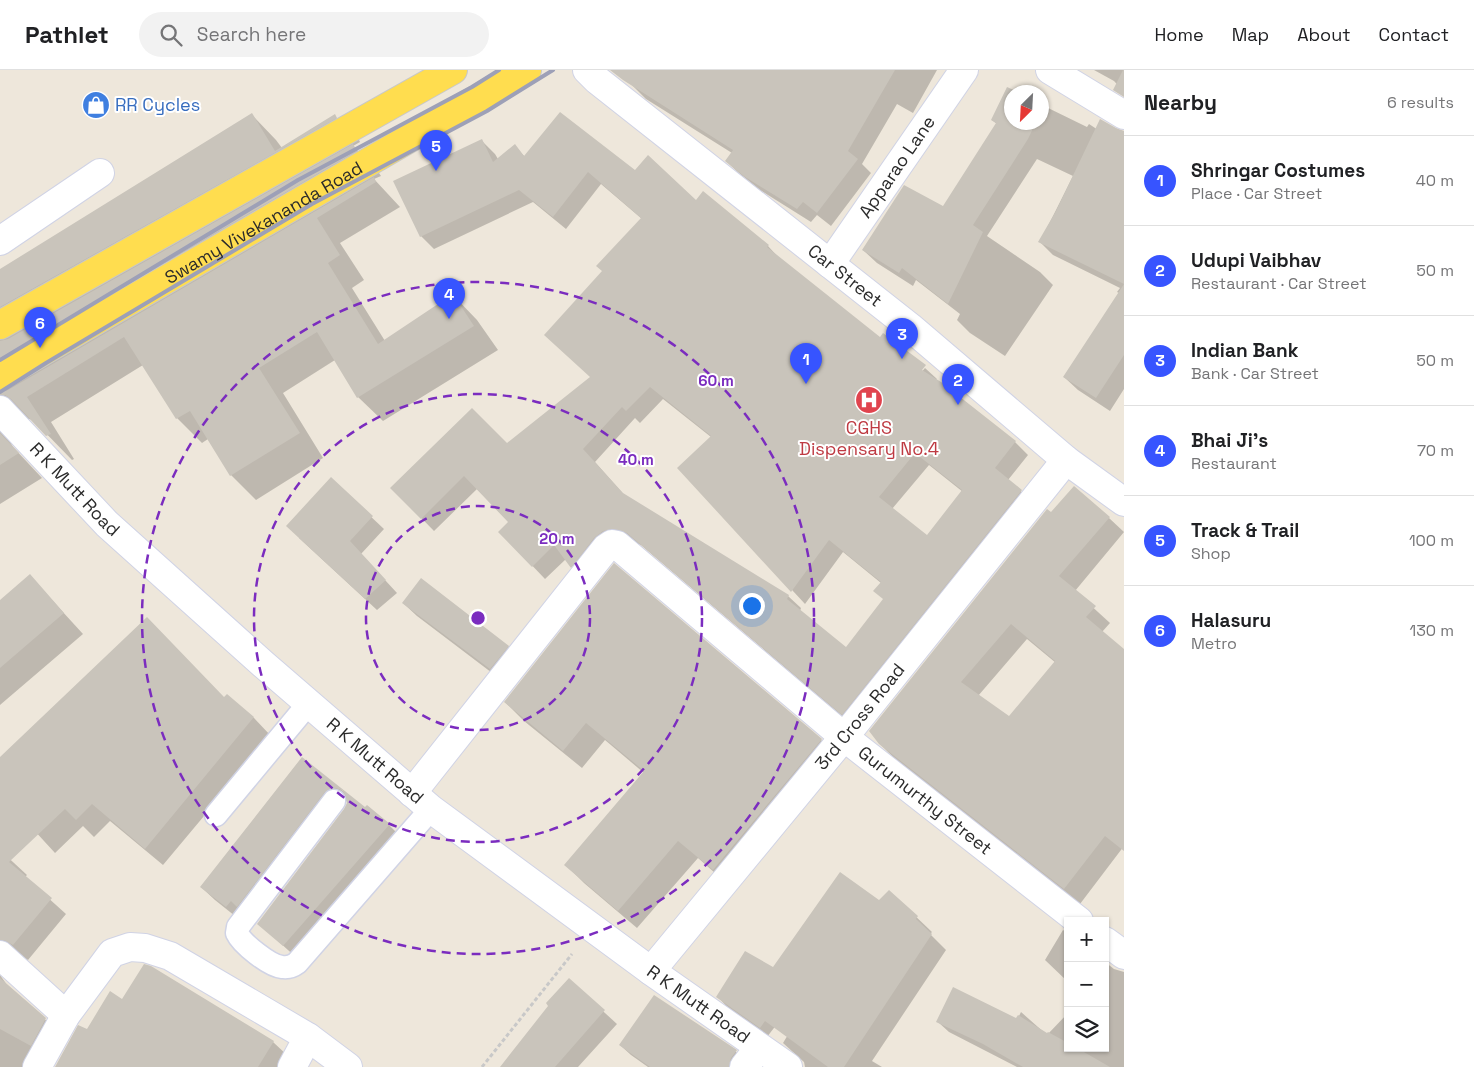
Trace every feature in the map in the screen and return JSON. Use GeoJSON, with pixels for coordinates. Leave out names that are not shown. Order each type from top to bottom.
{"type":"FeatureCollection","features":[{"type":"Feature","properties":{"kind":"main road"},"geometry":{"type":"LineString","coordinates":[[0,326],[453,70]]}},
{"type":"Feature","properties":{"kind":"main road","name":"Swamy Vivekananda Road"},"geometry":{"type":"LineString","coordinates":[[0,376],[527,70]]}},
{"type":"Feature","properties":{"kind":"street","name":"Car Street"},"geometry":{"type":"LineString","coordinates":[[588,70],[597,80],[910,327],[1066,460],[1124,502]]}},
{"type":"Feature","properties":{"kind":"street","name":"Apparao Lane"},"geometry":{"type":"LineString","coordinates":[[830,264],[964,70]]}},
{"type":"Feature","properties":{"kind":"street"},"geometry":{"type":"LineString","coordinates":[[1050,70],[1124,115]]}},
{"type":"Feature","properties":{"kind":"street"},"geometry":{"type":"LineString","coordinates":[[0,241],[100,172]]}},
{"type":"Feature","properties":{"kind":"street","name":"R K Mutt Road"},"geometry":{"type":"LineString","coordinates":[[0,410],[107,524],[421,801],[650,971],[751,1058],[788,1067]]}},
{"type":"Feature","properties":{"kind":"street","name":"3rd Cross Road"},"geometry":{"type":"LineString","coordinates":[[650,971],[844,737],[1066,460]]}},
{"type":"Feature","properties":{"kind":"street","name":"Gurumurthy Street"},"geometry":{"type":"LineString","coordinates":[[421,801],[606,548],[612,544],[622,547],[844,737],[1075,917]]}},
{"type":"Feature","properties":{"kind":"street"},"geometry":{"type":"LineString","coordinates":[[1109,944],[1124,956]]}},
{"type":"Feature","properties":{"kind":"street"},"geometry":{"type":"LineString","coordinates":[[37,1067],[66,1015],[112,954],[130,947],[145,948],[170,956],[308,1037],[348,1067]]}},
{"type":"Feature","properties":{"kind":"street"},"geometry":{"type":"LineString","coordinates":[[0,955],[66,1015]]}},
{"type":"Feature","properties":{"kind":"street"},"geometry":{"type":"LineString","coordinates":[[292,1067],[308,1037]]}},
{"type":"Feature","properties":{"kind":"lane"},"geometry":{"type":"LineString","coordinates":[[216,815],[309,703]]}},
{"type":"Feature","properties":{"kind":"lane"},"geometry":{"type":"LineString","coordinates":[[334,800],[238,927],[237,933],[244,943],[266,960],[280,967],[297,963],[421,801]]}},
{"type":"Feature","properties":{"kind":"path"},"geometry":{"type":"LineString","coordinates":[[482,1067],[592,928]]}},
{"type":"Feature","properties":{"kind":"building"},"geometry":{"type":"Polygon","coordinates":[[[610,70],[895,70],[848,151],[858,159],[817,213],[803,202],[797,209],[745,177],[725,161],[733,150],[610,70]]]}},
{"type":"Feature","properties":{"kind":"building"},"geometry":{"type":"Polygon","coordinates":[[[1124,70],[1124,97],[1113,90],[1124,70]]]}},
{"type":"Feature","properties":{"kind":"building"},"geometry":{"type":"Polygon","coordinates":[[[1004,93],[1004,130],[1032,130],[973,225],[983,232],[948,304],[902,268],[899,273],[862,250],[904,185],[943,206],[996,123],[991,120],[1004,93]]]}},
{"type":"Feature","properties":{"kind":"building"},"geometry":{"type":"Polygon","coordinates":[[[560,112],[635,170],[648,155],[696,200],[703,191],[769,245],[767,247],[880,337],[883,333],[926,365],[922,370],[941,382],[1016,441],[995,468],[1022,490],[842,715],[627,533],[615,529],[603,531],[594,538],[571,568],[554,545],[532,567],[498,532],[508,522],[464,476],[421,519],[390,488],[472,408],[507,443],[590,377],[544,335],[602,271],[596,266],[641,218],[588,172],[553,217],[519,190],[420,237],[393,181],[482,139],[493,162],[515,144],[524,156],[560,112]],[[650,387],[626,411],[622,407],[583,449],[623,493],[789,595],[787,599],[846,647],[883,599],[873,591],[881,582],[829,540],[791,592],[677,468],[711,436],[650,387]],[[915,453],[879,497],[927,535],[962,490],[915,453]]]}},
{"type":"Feature","properties":{"kind":"building"},"geometry":{"type":"Polygon","coordinates":[[[252,113],[275,151],[335,114],[337,118],[0,307],[0,269],[252,113]]]}},
{"type":"Feature","properties":{"kind":"building"},"geometry":{"type":"Polygon","coordinates":[[[1100,119],[1124,131],[1124,284],[1038,242],[1056,211],[1100,119]]]}},
{"type":"Feature","properties":{"kind":"building"},"geometry":{"type":"Polygon","coordinates":[[[353,144],[357,151],[0,358],[0,341],[8,339],[353,144]]]}},
{"type":"Feature","properties":{"kind":"building"},"geometry":{"type":"Polygon","coordinates":[[[374,177],[376,182],[317,218],[340,255],[328,263],[378,344],[453,294],[474,326],[357,398],[317,332],[259,368],[300,433],[230,476],[190,411],[176,419],[124,337],[27,397],[51,434],[46,436],[11,399],[5,395],[0,395],[0,392],[8,390],[374,177]]]}},
{"type":"Feature","properties":{"kind":"building"},"geometry":{"type":"Polygon","coordinates":[[[1124,284],[1124,355],[1096,398],[1063,377],[1124,284]]]}},
{"type":"Feature","properties":{"kind":"building"},"geometry":{"type":"Polygon","coordinates":[[[0,433],[19,453],[0,465],[0,433]]]}},
{"type":"Feature","properties":{"kind":"building"},"geometry":{"type":"Polygon","coordinates":[[[331,477],[373,516],[350,541],[386,580],[365,599],[286,526],[331,477]]]}},
{"type":"Feature","properties":{"kind":"building"},"geometry":{"type":"Polygon","coordinates":[[[1074,486],[1110,517],[1059,576],[1096,606],[1086,617],[1124,649],[1124,851],[1105,836],[1064,889],[879,744],[869,731],[1047,509],[1051,512],[1074,486]],[[1011,624],[961,682],[1009,716],[1055,661],[1011,624]]]}},
{"type":"Feature","properties":{"kind":"building"},"geometry":{"type":"Polygon","coordinates":[[[614,563],[822,739],[713,870],[678,841],[618,911],[564,865],[644,771],[586,723],[563,751],[504,702],[614,563]]]}},
{"type":"Feature","properties":{"kind":"building"},"geometry":{"type":"Polygon","coordinates":[[[30,574],[64,613],[0,668],[0,600],[30,574]]]}},
{"type":"Feature","properties":{"kind":"building"},"geometry":{"type":"Polygon","coordinates":[[[421,578],[509,646],[490,669],[402,603],[421,578]]]}},
{"type":"Feature","properties":{"kind":"building"},"geometry":{"type":"Polygon","coordinates":[[[147,617],[224,697],[227,694],[254,717],[145,849],[92,804],[76,820],[65,809],[9,862],[52,898],[13,945],[0,940],[0,757],[147,617]]]}},
{"type":"Feature","properties":{"kind":"building"},"geometry":{"type":"Polygon","coordinates":[[[302,757],[365,807],[367,805],[390,824],[283,946],[257,924],[344,809],[347,803],[346,796],[342,790],[329,789],[324,793],[237,907],[231,901],[226,907],[200,887],[302,757]]]}},
{"type":"Feature","properties":{"kind":"building"},"geometry":{"type":"Polygon","coordinates":[[[840,872],[879,900],[889,890],[918,916],[916,919],[932,934],[844,1067],[828,1067],[765,1021],[760,1028],[716,997],[745,951],[773,967],[840,872]]]}},
{"type":"Feature","properties":{"kind":"building"},"geometry":{"type":"Polygon","coordinates":[[[144,964],[151,966],[274,1041],[258,1067],[55,1067],[78,1025],[87,1029],[110,991],[122,999],[144,964]]]}},
{"type":"Feature","properties":{"kind":"building"},"geometry":{"type":"Polygon","coordinates":[[[0,978],[46,1018],[31,1046],[0,1029],[0,978]]]}},
{"type":"Feature","properties":{"kind":"building"},"geometry":{"type":"Polygon","coordinates":[[[569,978],[605,1010],[555,1067],[500,1067],[548,1006],[546,1003],[569,978]]]}},
{"type":"Feature","properties":{"kind":"building"},"geometry":{"type":"Polygon","coordinates":[[[953,987],[1016,1018],[1018,1015],[1047,1033],[1064,1041],[1064,1052],[1084,1052],[1110,1067],[1023,1067],[983,1044],[936,1022],[953,987]]]}},
{"type":"Feature","properties":{"kind":"building"},"geometry":{"type":"Polygon","coordinates":[[[654,995],[737,1050],[731,1058],[729,1067],[650,1067],[619,1045],[654,995]]]}},
{"type":"Feature","properties":{"kind":"railway"},"geometry":{"type":"LineString","coordinates":[[0,360],[298,180],[472,87],[499,70]]}},
{"type":"Feature","properties":{"kind":"railway"},"geometry":{"type":"LineString","coordinates":[[0,392],[312,204],[487,111],[553,70]]}},
{"type":"Feature","properties":{"kind":"place","name":"RR Cycles"},"geometry":{"type":"Point","coordinates":[96,105]}},
{"type":"Feature","properties":{"kind":"place","name":"Track & Trail"},"geometry":{"type":"Point","coordinates":[436,171]}},
{"type":"Feature","properties":{"kind":"place","name":"Bhai Ji's"},"geometry":{"type":"Point","coordinates":[449,319]}},
{"type":"Feature","properties":{"kind":"place","name":"Halasuru"},"geometry":{"type":"Point","coordinates":[40,348]}},
{"type":"Feature","properties":{"kind":"place","name":"Indian Bank"},"geometry":{"type":"Point","coordinates":[902,359]}},
{"type":"Feature","properties":{"kind":"place","name":"Shringar Costumes"},"geometry":{"type":"Point","coordinates":[806,384]}},
{"type":"Feature","properties":{"kind":"place","name":"CGHS Dispensary No.4"},"geometry":{"type":"Point","coordinates":[869,400]}},
{"type":"Feature","properties":{"kind":"place","name":"Udupi Vaibhav"},"geometry":{"type":"Point","coordinates":[958,405]}}]}
